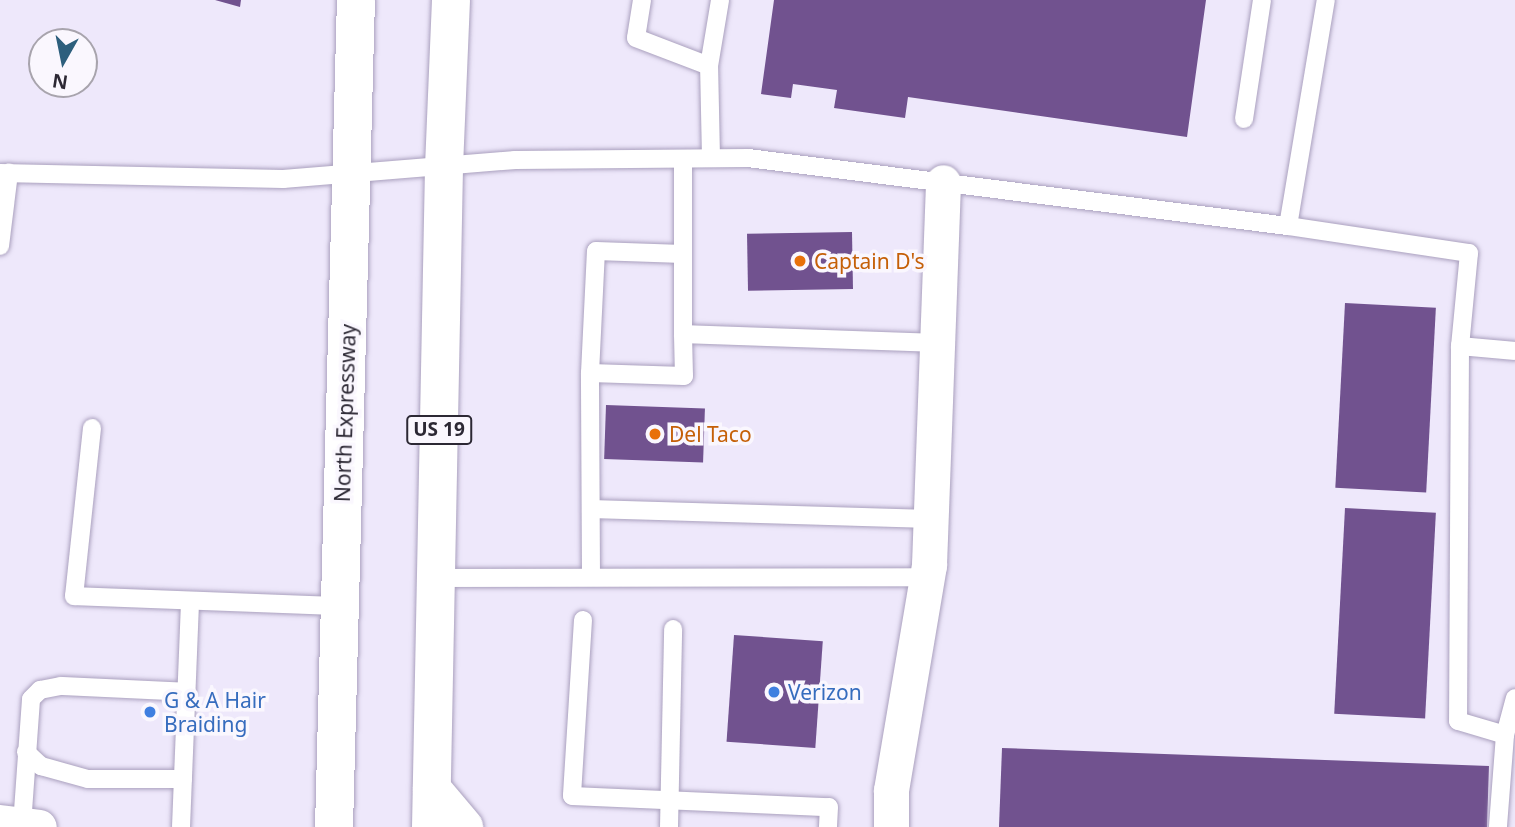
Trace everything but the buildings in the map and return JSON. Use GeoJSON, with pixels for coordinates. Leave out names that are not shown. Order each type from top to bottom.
{"type":"FeatureCollection","features":[{"type":"Feature","properties":{"kind":"highway","name":"North Expressway"},"geometry":{"type":"LineString","coordinates":[[334,827],[356,0]]}},
{"type":"Feature","properties":{"kind":"highway","name":"US 19"},"geometry":{"type":"LineString","coordinates":[[431,827],[444,167],[451,0]]}},
{"type":"Feature","properties":{"kind":"highway"},"geometry":{"type":"LineString","coordinates":[[432,789],[464,827]]}},
{"type":"Feature","properties":{"kind":"street"},"geometry":{"type":"LineString","coordinates":[[891,827],[891,790],[926,577],[943,182]]}},
{"type":"Feature","properties":{"kind":"lane"},"geometry":{"type":"LineString","coordinates":[[642,0],[636,38],[709,66]]}},
{"type":"Feature","properties":{"kind":"lane"},"geometry":{"type":"LineString","coordinates":[[711,158],[709,66],[720,0]]}},
{"type":"Feature","properties":{"kind":"lane"},"geometry":{"type":"LineString","coordinates":[[1244,119],[1262,0]]}},
{"type":"Feature","properties":{"kind":"lane"},"geometry":{"type":"LineString","coordinates":[[1288,226],[1326,0]]}},
{"type":"Feature","properties":{"kind":"lane"},"geometry":{"type":"LineString","coordinates":[[0,246],[5,173],[283,180],[515,160],[748,158],[1288,226],[1469,253],[1460,346],[1458,721],[1505,735]]}},
{"type":"Feature","properties":{"kind":"lane"},"geometry":{"type":"LineString","coordinates":[[590,373],[684,376],[683,159]]}},
{"type":"Feature","properties":{"kind":"lane"},"geometry":{"type":"LineString","coordinates":[[591,578],[590,373],[596,251],[683,254]]}},
{"type":"Feature","properties":{"kind":"lane"},"geometry":{"type":"LineString","coordinates":[[683,334],[937,343]]}},
{"type":"Feature","properties":{"kind":"lane"},"geometry":{"type":"LineString","coordinates":[[1460,346],[1515,351]]}},
{"type":"Feature","properties":{"kind":"lane"},"geometry":{"type":"LineString","coordinates":[[92,428],[74,596],[340,606]]}},
{"type":"Feature","properties":{"kind":"lane"},"geometry":{"type":"LineString","coordinates":[[591,509],[930,519]]}},
{"type":"Feature","properties":{"kind":"lane"},"geometry":{"type":"LineString","coordinates":[[436,578],[926,577]]}},
{"type":"Feature","properties":{"kind":"lane"},"geometry":{"type":"LineString","coordinates":[[181,827],[190,601]]}},
{"type":"Feature","properties":{"kind":"lane"},"geometry":{"type":"LineString","coordinates":[[583,620],[572,796],[829,807],[828,827]]}},
{"type":"Feature","properties":{"kind":"lane"},"geometry":{"type":"LineString","coordinates":[[669,827],[673,629]]}},
{"type":"Feature","properties":{"kind":"lane"},"geometry":{"type":"LineString","coordinates":[[20,825],[31,699],[40,690],[61,686],[187,692]]}},
{"type":"Feature","properties":{"kind":"lane"},"geometry":{"type":"LineString","coordinates":[[1498,827],[1505,735],[1515,698]]}},
{"type":"Feature","properties":{"kind":"lane"},"geometry":{"type":"LineString","coordinates":[[26,752],[41,766],[89,779],[183,779]]}},
{"type":"Feature","properties":{"kind":"place","name":"Captain D's"},"geometry":{"type":"Point","coordinates":[800,261]}},
{"type":"Feature","properties":{"kind":"place","name":"Del Taco"},"geometry":{"type":"Point","coordinates":[655,434]}},
{"type":"Feature","properties":{"kind":"place","name":"Verizon"},"geometry":{"type":"Point","coordinates":[774,692]}},
{"type":"Feature","properties":{"kind":"place","name":"G & A Hair Braiding"},"geometry":{"type":"Point","coordinates":[150,712]}}]}
